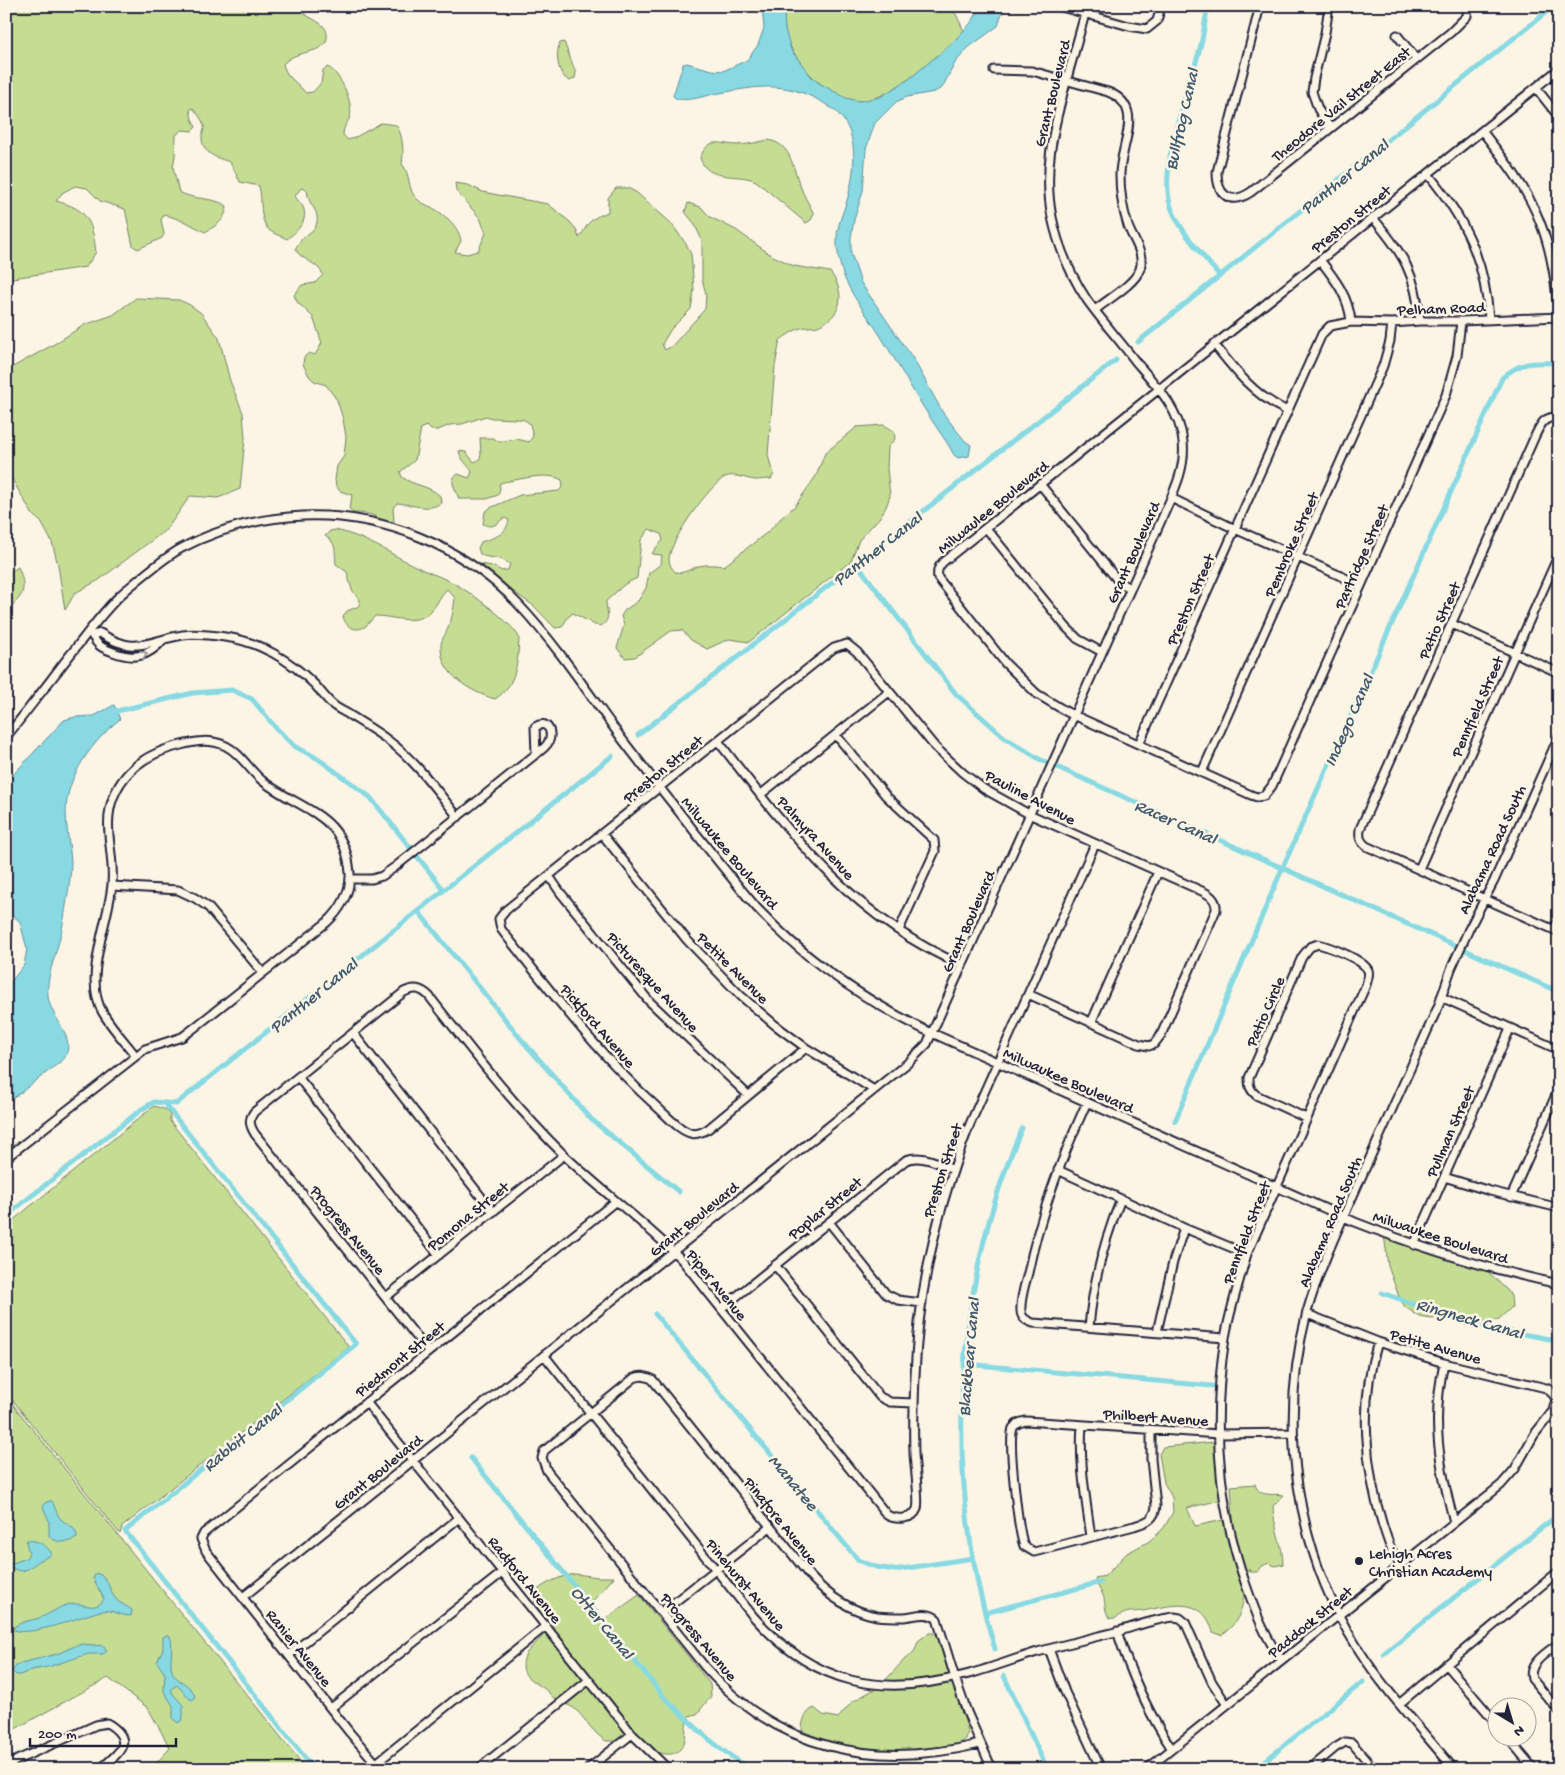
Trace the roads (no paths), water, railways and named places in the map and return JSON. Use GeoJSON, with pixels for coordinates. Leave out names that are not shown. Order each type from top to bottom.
{"type":"FeatureCollection","features":[{"type":"Feature","properties":{"kind":"street"},"geometry":{"type":"LineString","coordinates":[[1058,6],[1147,29],[1156,21],[1161,6]]}},
{"type":"Feature","properties":{"kind":"street","name":"Grant Boulevard"},"geometry":{"type":"LineString","coordinates":[[243,1597],[924,1049],[1171,498],[1181,470],[1183,442],[1180,425],[1175,413],[1159,389],[1095,310],[1079,287],[1066,263],[1058,240],[1051,207],[1048,178],[1051,142],[1087,6]]}},
{"type":"Feature","properties":{"kind":"street","name":"Theodore Vail Street East"},"geometry":{"type":"LineString","coordinates":[[1260,6],[1218,165],[1217,178],[1221,191],[1226,196],[1233,198],[1244,196],[1416,60],[1459,25],[1467,16],[1468,8]]}},
{"type":"Feature","properties":{"kind":"street"},"geometry":{"type":"LineString","coordinates":[[1330,6],[1312,92],[1318,110],[1330,128]]}},
{"type":"Feature","properties":{"kind":"street"},"geometry":{"type":"LineString","coordinates":[[1397,35],[1416,60]]}},
{"type":"Feature","properties":{"kind":"street","name":"Preston Street"},"geometry":{"type":"LineString","coordinates":[[1159,389],[1559,69]]}},
{"type":"Feature","properties":{"kind":"street"},"geometry":{"type":"LineString","coordinates":[[994,70],[1032,71],[1114,94],[1123,100],[1129,111],[1129,125],[1120,165],[1120,190],[1128,226],[1141,254],[1140,269],[1129,283],[1095,310]]}},
{"type":"Feature","properties":{"kind":"street"},"geometry":{"type":"LineString","coordinates":[[1536,88],[1559,117]]}},
{"type":"Feature","properties":{"kind":"street"},"geometry":{"type":"LineString","coordinates":[[1482,131],[1520,183],[1540,221],[1552,263],[1559,317]]}},
{"type":"Feature","properties":{"kind":"street"},"geometry":{"type":"LineString","coordinates":[[1428,174],[1456,211],[1471,239],[1487,291],[1489,319]]}},
{"type":"Feature","properties":{"kind":"street"},"geometry":{"type":"LineString","coordinates":[[1373,218],[1392,240],[1409,269],[1415,286],[1420,321]]}},
{"type":"Feature","properties":{"kind":"street"},"geometry":{"type":"LineString","coordinates":[[1320,260],[1343,292],[1351,322]]}},
{"type":"Feature","properties":{"kind":"street","name":"Pelham Road"},"geometry":{"type":"LineString","coordinates":[[1326,329],[1335,324],[1351,322],[1392,323],[1559,317]]}},
{"type":"Feature","properties":{"kind":"street","name":"Partridge Street"},"geometry":{"type":"LineString","coordinates":[[1264,796],[1272,786],[1450,385],[1458,356],[1461,321]]}},
{"type":"Feature","properties":{"kind":"street","name":"Pembroke Street"},"geometry":{"type":"LineString","coordinates":[[1202,772],[1383,366],[1390,341],[1392,323]]}},
{"type":"Feature","properties":{"kind":"street","name":"Preston Street"},"geometry":{"type":"LineString","coordinates":[[1139,744],[1287,411],[1326,329]]}},
{"type":"Feature","properties":{"kind":"street"},"geometry":{"type":"LineString","coordinates":[[1214,344],[1251,388],[1268,401],[1287,411]]}},
{"type":"Feature","properties":{"kind":"street","name":"Milwaulee Boulevard"},"geometry":{"type":"LineString","coordinates":[[1159,389],[939,566],[938,578],[1006,664],[1022,681],[1048,702],[1074,716],[1257,797],[1264,796]]}},
{"type":"Feature","properties":{"kind":"street","name":"Patio Street"},"geometry":{"type":"LineString","coordinates":[[1419,869],[1366,846],[1359,836],[1360,829],[1541,423],[1546,418],[1559,416]]}},
{"type":"Feature","properties":{"kind":"street"},"geometry":{"type":"LineString","coordinates":[[1040,484],[1114,577],[1130,588]]}},
{"type":"Feature","properties":{"kind":"street"},"geometry":{"type":"LineString","coordinates":[[1171,498],[1235,529],[1362,585]]}},
{"type":"Feature","properties":{"kind":"street","name":"Milwaukee Boulevard"},"geometry":{"type":"LineString","coordinates":[[6,737],[123,592],[178,550],[233,528],[284,517],[327,516],[390,526],[420,536],[486,574],[516,602],[568,664],[660,788],[738,886],[788,938],[814,961],[854,990],[932,1033],[1344,1217],[1414,1245],[1484,1267],[1559,1284]]}},
{"type":"Feature","properties":{"kind":"street"},"geometry":{"type":"LineString","coordinates":[[986,528],[1066,627],[1078,639],[1102,652]]}},
{"type":"Feature","properties":{"kind":"street","name":"Pennfield Street"},"geometry":{"type":"LineString","coordinates":[[1419,869],[1559,554]]}},
{"type":"Feature","properties":{"kind":"street"},"geometry":{"type":"LineString","coordinates":[[1452,624],[1559,673]]}},
{"type":"Feature","properties":{"kind":"street"},"geometry":{"type":"LineString","coordinates":[[91,633],[100,633],[114,642],[124,645],[138,646],[194,634],[225,637],[262,648],[282,658],[303,674],[332,704],[382,735],[401,750],[423,773],[458,817]]}},
{"type":"Feature","properties":{"kind":"street"},"geometry":{"type":"LineString","coordinates":[[91,633],[99,645],[122,655],[136,657],[155,649],[164,639]]}},
{"type":"Feature","properties":{"kind":"street","name":"Preston Street"},"geometry":{"type":"LineString","coordinates":[[498,919],[506,910],[834,648],[840,644],[846,644]]}},
{"type":"Feature","properties":{"kind":"street","name":"Pauline Avenue"},"geometry":{"type":"LineString","coordinates":[[846,644],[857,652],[934,747],[955,767],[984,789],[1030,814],[1210,896],[1216,904],[1216,910],[1161,1035],[1154,1044],[1149,1046],[1139,1044],[1091,1023]]}},
{"type":"Feature","properties":{"kind":"street"},"geometry":{"type":"LineString","coordinates":[[122,655],[124,645]]}},
{"type":"Feature","properties":{"kind":"street"},"geometry":{"type":"LineString","coordinates":[[760,794],[889,692]]}},
{"type":"Feature","properties":{"kind":"street"},"geometry":{"type":"LineString","coordinates":[[836,735],[886,796],[934,840],[935,851],[899,930]]}},
{"type":"Feature","properties":{"kind":"street","name":"Alabama Road South"},"geometry":{"type":"LineString","coordinates":[[1454,1769],[1374,1672],[1358,1648],[1324,1581],[1307,1532],[1298,1485],[1293,1433],[1297,1361],[1307,1314],[1319,1274],[1441,997],[1457,955],[1485,899],[1559,736]]}},
{"type":"Feature","properties":{"kind":"street"},"geometry":{"type":"LineString","coordinates":[[6,1158],[136,1055],[145,1049],[182,1037],[335,915],[341,904],[350,879],[346,848],[333,827],[319,816],[263,782],[233,751],[219,744],[201,741],[172,747],[151,755],[136,765],[125,777],[112,800],[108,826],[113,869],[112,886],[94,987],[103,1014],[136,1055]]}},
{"type":"Feature","properties":{"kind":"street","name":"Palmyra Avenue"},"geometry":{"type":"LineString","coordinates":[[718,741],[797,840],[830,875],[862,903],[899,930],[962,965]]}},
{"type":"Feature","properties":{"kind":"street"},"geometry":{"type":"LineString","coordinates":[[350,879],[372,879],[382,876],[409,858],[536,754]]}},
{"type":"Feature","properties":{"kind":"street","name":"Petite Avenue"},"geometry":{"type":"LineString","coordinates":[[602,834],[705,960],[741,996],[771,1022],[806,1048],[874,1090]]}},
{"type":"Feature","properties":{"kind":"street","name":"Preston Street"},"geometry":{"type":"LineString","coordinates":[[901,1519],[917,1510],[914,1450],[916,1358],[922,1303],[934,1241],[953,1170],[970,1124],[997,1062],[1095,844]]}},
{"type":"Feature","properties":{"kind":"street"},"geometry":{"type":"LineString","coordinates":[[1419,869],[1556,931],[1559,918]]}},
{"type":"Feature","properties":{"kind":"street"},"geometry":{"type":"LineString","coordinates":[[1028,994],[1091,1023],[1158,872]]}},
{"type":"Feature","properties":{"kind":"street","name":"Picturesque Avenue"},"geometry":{"type":"LineString","coordinates":[[549,876],[566,900],[643,994],[683,1035],[748,1095]]}},
{"type":"Feature","properties":{"kind":"street"},"geometry":{"type":"LineString","coordinates":[[112,886],[178,890],[196,898],[208,907],[263,973]]}},
{"type":"Feature","properties":{"kind":"street","name":"Pickford Avenue"},"geometry":{"type":"LineString","coordinates":[[498,919],[504,934],[594,1045],[616,1069],[677,1125],[694,1134],[704,1132],[748,1095]]}},
{"type":"Feature","properties":{"kind":"street","name":"Patio Circle"},"geometry":{"type":"LineString","coordinates":[[1306,1118],[1251,1091],[1249,1078],[1253,1068],[1300,963],[1310,946],[1318,944],[1324,946],[1356,960],[1368,969]]}},
{"type":"Feature","properties":{"kind":"street","name":"Pennfield Street"},"geometry":{"type":"LineString","coordinates":[[1282,1660],[1265,1632],[1237,1558],[1223,1486],[1219,1434],[1220,1385],[1225,1338],[1247,1254],[1366,985],[1369,974],[1368,969]]}},
{"type":"Feature","properties":{"kind":"street","name":"Piper Avenue"},"geometry":{"type":"LineString","coordinates":[[353,1033],[404,992],[418,988],[424,991],[500,1085],[564,1155],[674,1251],[722,1308],[882,1510],[892,1518],[901,1519]]}},
{"type":"Feature","properties":{"kind":"street"},"geometry":{"type":"LineString","coordinates":[[1441,997],[1559,1050]]}},
{"type":"Feature","properties":{"kind":"street","name":"Pullman Street"},"geometry":{"type":"LineString","coordinates":[[1414,1245],[1510,1029]]}},
{"type":"Feature","properties":{"kind":"street"},"geometry":{"type":"LineString","coordinates":[[439,1255],[298,1077],[353,1033],[493,1212]]}},
{"type":"Feature","properties":{"kind":"street"},"geometry":{"type":"LineString","coordinates":[[748,1095],[806,1048]]}},
{"type":"Feature","properties":{"kind":"street","name":"Progress Avenue"},"geometry":{"type":"LineString","coordinates":[[298,1077],[254,1112],[250,1123],[255,1134],[428,1351]]}},
{"type":"Feature","properties":{"kind":"street"},"geometry":{"type":"LineString","coordinates":[[1511,1197],[1559,1088]]}},
{"type":"Feature","properties":{"kind":"street"},"geometry":{"type":"LineString","coordinates":[[1087,1102],[1058,1170],[1030,1260],[1021,1311],[1023,1318],[1033,1323],[1225,1338]]}},
{"type":"Feature","properties":{"kind":"street","name":"Pomona Street"},"geometry":{"type":"LineString","coordinates":[[386,1297],[564,1155]]}},
{"type":"Feature","properties":{"kind":"street","name":"Poplar Street"},"geometry":{"type":"LineString","coordinates":[[722,1308],[906,1160],[912,1157],[920,1157],[953,1170]]}},
{"type":"Feature","properties":{"kind":"street"},"geometry":{"type":"LineString","coordinates":[[1058,1170],[1184,1228],[1247,1254]]}},
{"type":"Feature","properties":{"kind":"street"},"geometry":{"type":"LineString","coordinates":[[1444,1177],[1511,1197],[1559,1208]]}},
{"type":"Feature","properties":{"kind":"street"},"geometry":{"type":"LineString","coordinates":[[1089,1327],[1090,1309],[1101,1261],[1121,1199]]}},
{"type":"Feature","properties":{"kind":"street","name":"Piedmont Street"},"geometry":{"type":"LineString","coordinates":[[201,1539],[209,1528],[616,1201]]}},
{"type":"Feature","properties":{"kind":"street"},"geometry":{"type":"LineString","coordinates":[[829,1222],[886,1294],[898,1300],[922,1303]]}},
{"type":"Feature","properties":{"kind":"street"},"geometry":{"type":"LineString","coordinates":[[1157,1332],[1173,1262],[1184,1228]]}},
{"type":"Feature","properties":{"kind":"street"},"geometry":{"type":"LineString","coordinates":[[774,1265],[880,1397],[890,1402],[914,1403]]}},
{"type":"Feature","properties":{"kind":"street","name":"Petite Avenue"},"geometry":{"type":"LineString","coordinates":[[1307,1314],[1378,1342],[1444,1363],[1546,1388],[1557,1399]]}},
{"type":"Feature","properties":{"kind":"street"},"geometry":{"type":"LineString","coordinates":[[1378,1342],[1371,1372],[1368,1398],[1369,1458],[1380,1517],[1389,1544],[1396,1559],[1401,1564]]}},
{"type":"Feature","properties":{"kind":"street","name":"Pinehurst Avenue"},"geometry":{"type":"LineString","coordinates":[[544,1355],[753,1616],[776,1641],[796,1656],[822,1670],[850,1680],[887,1686],[921,1684],[955,1678],[1049,1649],[1164,1618],[1180,1618],[1189,1628],[1216,1689],[1227,1704]]}},
{"type":"Feature","properties":{"kind":"street"},"geometry":{"type":"LineString","coordinates":[[1444,1363],[1437,1405],[1437,1438],[1442,1476],[1454,1522]]}},
{"type":"Feature","properties":{"kind":"street","name":"Pinafore Avenue"},"geometry":{"type":"LineString","coordinates":[[590,1413],[634,1378],[646,1376],[656,1384],[818,1585],[842,1603],[861,1612],[894,1617],[922,1614],[933,1616],[937,1619],[955,1678]]}},
{"type":"Feature","properties":{"kind":"street","name":"Paddock Street"},"geometry":{"type":"LineString","coordinates":[[1147,1769],[1500,1485],[1509,1476],[1534,1435],[1553,1411],[1557,1399]]}},
{"type":"Feature","properties":{"kind":"street","name":"Radford Avenue"},"geometry":{"type":"LineString","coordinates":[[366,1402],[632,1734],[668,1769]]}},
{"type":"Feature","properties":{"kind":"street","name":"Progress Avenue"},"geometry":{"type":"LineString","coordinates":[[590,1413],[544,1451],[542,1458],[547,1470],[707,1669],[729,1692],[757,1713],[796,1734],[818,1743],[841,1749],[882,1755],[918,1754],[980,1744]]}},
{"type":"Feature","properties":{"kind":"street","name":"Philbert Avenue"},"geometry":{"type":"LineString","coordinates":[[1091,1536],[1034,1552],[1024,1546],[1014,1478],[1012,1435],[1017,1423],[1026,1421],[1151,1431],[1219,1434],[1293,1433]]}},
{"type":"Feature","properties":{"kind":"street"},"geometry":{"type":"LineString","coordinates":[[1082,1425],[1083,1469],[1091,1536],[1147,1522],[1156,1512],[1151,1461],[1151,1431]]}},
{"type":"Feature","properties":{"kind":"street"},"geometry":{"type":"LineString","coordinates":[[289,1655],[459,1518]]}},
{"type":"Feature","properties":{"kind":"street"},"geometry":{"type":"LineString","coordinates":[[662,1612],[770,1527]]}},
{"type":"Feature","properties":{"kind":"street","name":"Ranier Avenue"},"geometry":{"type":"LineString","coordinates":[[201,1539],[206,1551],[381,1769]]}},
{"type":"Feature","properties":{"kind":"street"},"geometry":{"type":"LineString","coordinates":[[1399,1704],[1559,1571]]}},
{"type":"Feature","properties":{"kind":"street"},"geometry":{"type":"LineString","coordinates":[[331,1708],[503,1572]]}},
{"type":"Feature","properties":{"kind":"street"},"geometry":{"type":"LineString","coordinates":[[369,1769],[546,1626]]}},
{"type":"Feature","properties":{"kind":"street"},"geometry":{"type":"LineString","coordinates":[[1116,1631],[1146,1704],[1172,1749]]}},
{"type":"Feature","properties":{"kind":"street"},"geometry":{"type":"LineString","coordinates":[[1559,1643],[1532,1666],[1530,1673],[1532,1679],[1559,1711]]}},
{"type":"Feature","properties":{"kind":"street"},"geometry":{"type":"LineString","coordinates":[[1049,1649],[1065,1692],[1101,1769]]}},
{"type":"Feature","properties":{"kind":"street"},"geometry":{"type":"LineString","coordinates":[[1446,1664],[1488,1713]]}},
{"type":"Feature","properties":{"kind":"street"},"geometry":{"type":"LineString","coordinates":[[955,1678],[980,1744],[992,1769]]}},
{"type":"Feature","properties":{"kind":"street"},"geometry":{"type":"LineString","coordinates":[[478,1769],[589,1680]]}},
{"type":"Feature","properties":{"kind":"street"},"geometry":{"type":"LineString","coordinates":[[6,1767],[17,1760],[102,1722],[107,1723],[118,1731],[123,1742],[122,1748],[118,1753],[100,1769]]}},
{"type":"Feature","properties":{"kind":"street"},"geometry":{"type":"LineString","coordinates":[[588,1769],[632,1734]]}},
{"type":"Feature","properties":{"kind":"street"},"geometry":{"type":"LineString","coordinates":[[1310,1769],[1345,1742],[1352,1743],[1374,1769]]}},
{"type":"Feature","properties":{"kind":"street"},"geometry":{"type":"LineString","coordinates":[[1516,1748],[1534,1769]]}},
{"type":"Feature","properties":{"kind":"water"},"geometry":{"type":"Polygon","coordinates":[[[762,6],[787,6],[784,13],[785,29],[791,50],[811,76],[819,83],[846,98],[859,101],[880,97],[909,79],[951,44],[970,24],[982,6],[1004,6],[998,26],[968,48],[955,63],[942,88],[934,92],[907,97],[896,102],[875,123],[866,149],[863,191],[851,237],[851,253],[861,283],[914,360],[943,413],[965,441],[971,445],[969,456],[958,458],[954,455],[855,297],[841,269],[837,236],[851,185],[854,160],[851,136],[847,125],[840,115],[815,98],[787,88],[760,87],[686,99],[677,99],[673,96],[683,64],[687,63],[723,71],[747,60],[758,45],[764,28],[762,6]]]}},
{"type":"Feature","properties":{"kind":"water"},"geometry":{"type":"Polygon","coordinates":[[[114,705],[120,719],[100,738],[83,760],[71,785],[67,799],[66,818],[71,862],[70,876],[63,925],[50,975],[48,996],[53,1012],[66,1035],[67,1051],[64,1059],[6,1104],[6,988],[24,965],[27,949],[20,922],[6,909],[6,795],[11,787],[10,778],[64,720],[75,717],[94,716],[114,705]]]}},
{"type":"Feature","properties":{"kind":"water"},"geometry":{"type":"Polygon","coordinates":[[[49,1501],[52,1501],[60,1518],[74,1529],[77,1538],[63,1542],[52,1539],[49,1536],[49,1521],[43,1507],[49,1501]]]}},
{"type":"Feature","properties":{"kind":"water"},"geometry":{"type":"Polygon","coordinates":[[[27,1540],[41,1544],[52,1554],[26,1570],[14,1569],[8,1565],[26,1558],[29,1553],[27,1540]]]}},
{"type":"Feature","properties":{"kind":"water"},"geometry":{"type":"Polygon","coordinates":[[[96,1573],[106,1580],[117,1600],[132,1610],[131,1616],[101,1611],[33,1631],[14,1630],[14,1627],[20,1623],[43,1616],[68,1605],[93,1606],[101,1603],[104,1599],[93,1578],[96,1573]]]}},
{"type":"Feature","properties":{"kind":"water"},"geometry":{"type":"Polygon","coordinates":[[[170,1636],[172,1646],[172,1671],[177,1678],[192,1690],[195,1698],[191,1700],[177,1685],[171,1689],[183,1705],[183,1719],[178,1723],[173,1719],[173,1706],[164,1691],[165,1674],[157,1662],[163,1649],[163,1637],[170,1636]]]}},
{"type":"Feature","properties":{"kind":"water"},"geometry":{"type":"Polygon","coordinates":[[[83,1644],[104,1646],[107,1651],[103,1654],[88,1654],[20,1675],[16,1675],[12,1671],[21,1663],[57,1654],[83,1644]]]}},
{"type":"Feature","properties":{"kind":"waterway","name":"Bullfrog Canal"},"geometry":{"type":"LineString","coordinates":[[1208,6],[1201,44],[1173,143],[1168,182],[1169,200],[1177,220],[1190,240],[1220,276]]}},
{"type":"Feature","properties":{"kind":"waterway","name":"Panther Canal"},"geometry":{"type":"LineString","coordinates":[[1138,342],[1550,9]]}},
{"type":"Feature","properties":{"kind":"waterway","name":"Panther Canal"},"geometry":{"type":"LineString","coordinates":[[638,735],[1116,360]]}},
{"type":"Feature","properties":{"kind":"waterway","name":"Indego Canal"},"geometry":{"type":"LineString","coordinates":[[1175,1121],[1282,869],[1502,378],[1515,368],[1528,364],[1559,363]]}},
{"type":"Feature","properties":{"kind":"waterway","name":"Racer Canal"},"geometry":{"type":"LineString","coordinates":[[857,564],[956,694],[1004,737],[1039,759],[1559,992]]}},
{"type":"Feature","properties":{"kind":"waterway"},"geometry":{"type":"LineString","coordinates":[[113,716],[117,711],[193,693],[232,690],[252,699],[294,746],[317,758],[370,797],[444,890]]}},
{"type":"Feature","properties":{"kind":"waterway","name":"Panther Canal"},"geometry":{"type":"LineString","coordinates":[[6,1216],[142,1109],[154,1102],[176,1104],[612,756]]}},
{"type":"Feature","properties":{"kind":"waterway"},"geometry":{"type":"LineString","coordinates":[[418,911],[521,1039],[591,1119],[679,1192]]}},
{"type":"Feature","properties":{"kind":"waterway","name":"Rabbit Canal"},"geometry":{"type":"LineString","coordinates":[[164,1103],[356,1344],[125,1531],[309,1763],[301,1769]]}},
{"type":"Feature","properties":{"kind":"waterway","name":"Blackbear Canal"},"geometry":{"type":"LineString","coordinates":[[995,1649],[978,1585],[967,1520],[962,1453],[963,1386],[969,1320],[981,1254],[999,1190],[1022,1128]]}},
{"type":"Feature","properties":{"kind":"waterway","name":"Ringneck Canal"},"geometry":{"type":"LineString","coordinates":[[1382,1293],[1479,1326],[1559,1341]]}},
{"type":"Feature","properties":{"kind":"waterway","name":"Manatee"},"geometry":{"type":"LineString","coordinates":[[655,1314],[858,1560],[876,1567],[894,1570],[973,1558]]}},
{"type":"Feature","properties":{"kind":"waterway"},"geometry":{"type":"LineString","coordinates":[[965,1364],[1212,1386]]}},
{"type":"Feature","properties":{"kind":"waterway","name":"Otter Canal"},"geometry":{"type":"LineString","coordinates":[[471,1458],[665,1698],[716,1745],[752,1769]]}},
{"type":"Feature","properties":{"kind":"waterway"},"geometry":{"type":"LineString","coordinates":[[1383,1654],[1559,1514]]}},
{"type":"Feature","properties":{"kind":"waterway"},"geometry":{"type":"LineString","coordinates":[[985,1613],[1101,1582]]}},
{"type":"Feature","properties":{"kind":"waterway","name":"Blackbear Canal"},"geometry":{"type":"LineString","coordinates":[[1004,1676],[1047,1769]]}},
{"type":"Feature","properties":{"kind":"waterway"},"geometry":{"type":"LineString","coordinates":[[1255,1769],[1363,1682]]}},
{"type":"Feature","properties":{"kind":"place","name":"Lehigh Acres Christian Academy"},"geometry":{"type":"Point","coordinates":[1359,1561]}}]}
